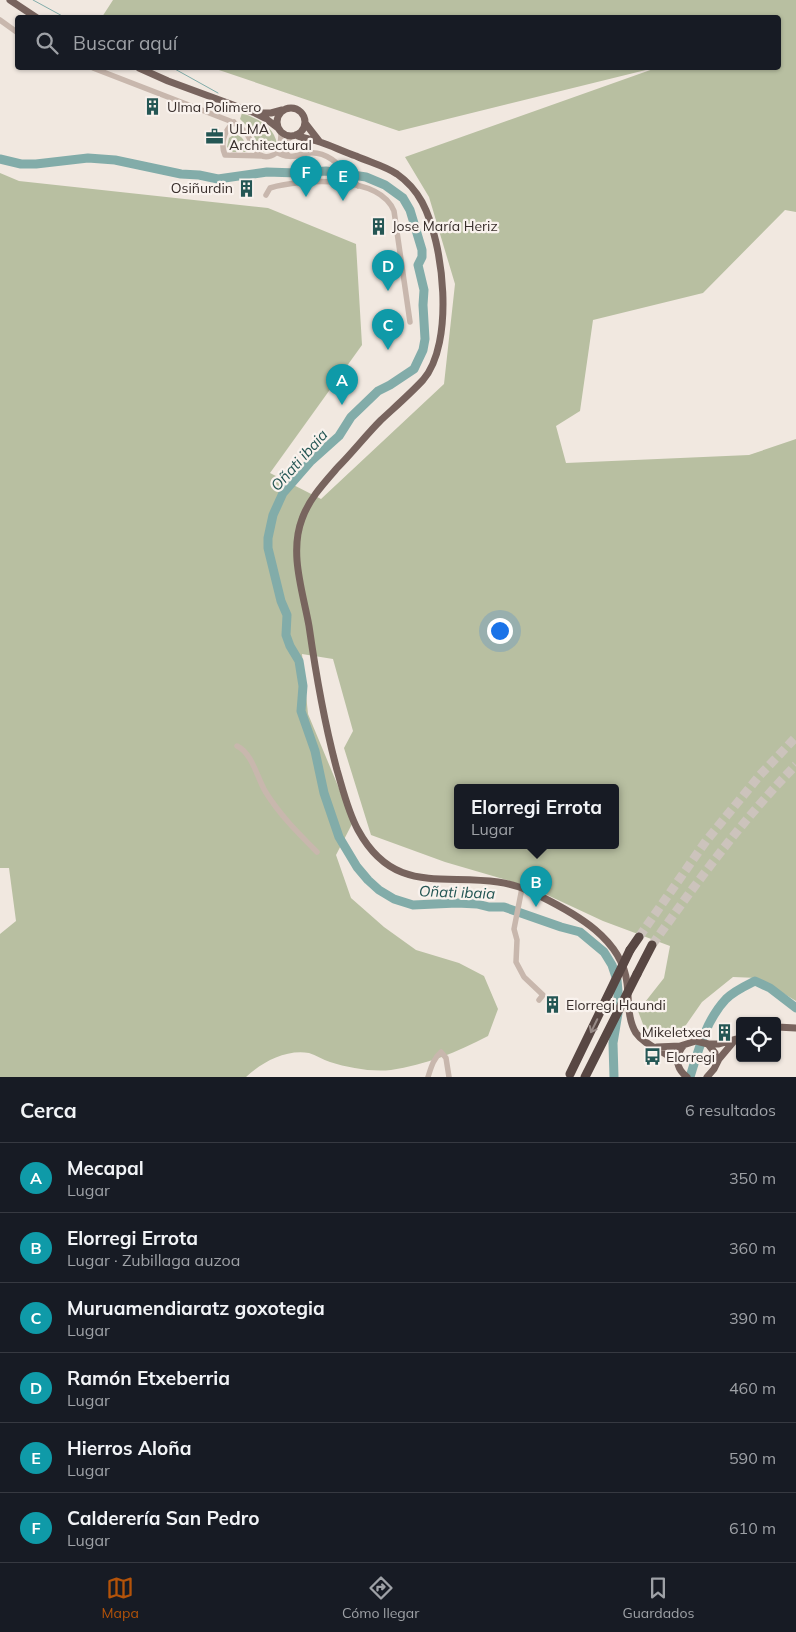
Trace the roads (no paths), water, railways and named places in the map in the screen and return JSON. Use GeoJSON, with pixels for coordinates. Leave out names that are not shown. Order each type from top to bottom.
{"type":"FeatureCollection","features":[{"type":"Feature","properties":{"kind":"highway"},"geometry":{"type":"LineString","coordinates":[[570,1075],[638,937]]}},
{"type":"Feature","properties":{"kind":"highway"},"geometry":{"type":"LineString","coordinates":[[585,1077],[652,945]]}},
{"type":"Feature","properties":{"kind":"main road"},"geometry":{"type":"LineString","coordinates":[[10,0],[32,15]]}},
{"type":"Feature","properties":{"kind":"main road"},"geometry":{"type":"LineString","coordinates":[[143,70],[255,113],[279,129],[284,135],[320,142],[389,169],[414,190],[421,200],[430,222],[438,255],[442,292],[438,353],[430,371],[417,386],[378,423],[321,487],[306,508],[298,531],[298,563],[315,672],[331,749],[353,820],[368,846],[382,860],[397,871],[424,879],[478,880],[498,882],[522,888],[561,907],[595,931],[609,943],[618,957],[626,978],[632,1024],[635,1032],[646,1042],[677,1062],[685,1076]]}},
{"type":"Feature","properties":{"kind":"main road"},"geometry":{"type":"LineString","coordinates":[[255,113],[271,113],[295,108],[300,110],[304,114],[305,123],[303,130],[294,136]]}},
{"type":"Feature","properties":{"kind":"main road"},"geometry":{"type":"LineString","coordinates":[[279,129],[277,119],[283,110]]}},
{"type":"Feature","properties":{"kind":"main road"},"geometry":{"type":"LineString","coordinates":[[305,123],[320,142]]}},
{"type":"Feature","properties":{"kind":"main road"},"geometry":{"type":"LineString","coordinates":[[781,1027],[796,1028]]}},
{"type":"Feature","properties":{"kind":"main road"},"geometry":{"type":"LineString","coordinates":[[656,1047],[685,1045],[696,1041],[720,1044],[736,1039]]}},
{"type":"Feature","properties":{"kind":"main road"},"geometry":{"type":"LineString","coordinates":[[707,1077],[736,1040]]}},
{"type":"Feature","properties":{"kind":"main road"},"geometry":{"type":"LineString","coordinates":[[708,1044],[714,1053],[716,1064]]}},
{"type":"Feature","properties":{"kind":"main road"},"geometry":{"type":"LineString","coordinates":[[677,1062],[679,1052],[685,1045]]}},
{"type":"Feature","properties":{"kind":"street"},"geometry":{"type":"LineString","coordinates":[[0,20],[15,31]]}},
{"type":"Feature","properties":{"kind":"street"},"geometry":{"type":"LineString","coordinates":[[98,70],[234,122],[248,136],[257,152],[265,156]]}},
{"type":"Feature","properties":{"kind":"street"},"geometry":{"type":"LineString","coordinates":[[234,122],[230,125],[222,145],[225,155],[265,156],[278,150],[285,140],[294,136]]}},
{"type":"Feature","properties":{"kind":"street"},"geometry":{"type":"LineString","coordinates":[[278,150],[279,129]]}},
{"type":"Feature","properties":{"kind":"street"},"geometry":{"type":"LineString","coordinates":[[278,150],[289,156],[298,156],[310,152],[318,153],[334,160],[358,186]]}},
{"type":"Feature","properties":{"kind":"street"},"geometry":{"type":"LineString","coordinates":[[266,195],[270,188],[294,182],[315,181],[358,186],[368,189],[390,202],[394,211],[410,322]]}},
{"type":"Feature","properties":{"kind":"street"},"geometry":{"type":"LineString","coordinates":[[237,746],[242,748],[247,755],[265,791],[279,812],[317,852]]}},
{"type":"Feature","properties":{"kind":"street"},"geometry":{"type":"LineString","coordinates":[[522,888],[514,929],[517,940],[516,956],[518,967],[526,979],[543,995],[539,1000]]}},
{"type":"Feature","properties":{"kind":"street"},"geometry":{"type":"LineString","coordinates":[[428,1077],[431,1066],[441,1052],[446,1058],[449,1077]]}},
{"type":"Feature","properties":{"kind":"waterway"},"geometry":{"type":"LineString","coordinates":[[33,0],[60,15]]}},
{"type":"Feature","properties":{"kind":"waterway"},"geometry":{"type":"LineString","coordinates":[[177,70],[218,93]]}},
{"type":"Feature","properties":{"kind":"waterway","name":"Oñati ibaia"},"geometry":{"type":"LineString","coordinates":[[0,159],[21,164],[88,158],[115,160],[181,174],[218,179],[267,172],[297,173],[326,171],[366,177],[385,185],[403,198],[410,210],[422,250],[422,257],[418,265],[424,290],[425,339],[423,350],[414,369],[378,391],[351,417],[339,436],[310,462],[283,493],[273,515],[268,538],[268,548],[281,601],[287,615],[286,635],[299,661],[303,686],[301,711],[315,751],[324,793],[339,837],[357,867],[379,890],[394,899],[413,905],[457,903],[504,907],[580,932],[604,952],[612,965],[618,991],[618,1013],[613,1043],[614,1077]]}},
{"type":"Feature","properties":{"kind":"waterway"},"geometry":{"type":"LineString","coordinates":[[690,1077],[713,1016],[726,999],[736,991],[755,981],[770,988],[796,1008]]}},
{"type":"Feature","properties":{"kind":"tunnel"},"geometry":{"type":"LineString","coordinates":[[639,937],[706,841],[760,775],[796,737]]}},
{"type":"Feature","properties":{"kind":"tunnel"},"geometry":{"type":"LineString","coordinates":[[652,945],[703,875],[757,807],[796,765]]}},
{"type":"Feature","properties":{"kind":"place","name":"Ulma Polimero"},"geometry":{"type":"Point","coordinates":[153,107]}},
{"type":"Feature","properties":{"kind":"place","name":"ULMA Architectural"},"geometry":{"type":"Point","coordinates":[215,137]}},
{"type":"Feature","properties":{"kind":"place","name":"Osiñurdin"},"geometry":{"type":"Point","coordinates":[247,188]}},
{"type":"Feature","properties":{"kind":"place","name":"Calderería San Pedro"},"geometry":{"type":"Point","coordinates":[306,197]}},
{"type":"Feature","properties":{"kind":"place","name":"Hierros Aloña"},"geometry":{"type":"Point","coordinates":[343,201]}},
{"type":"Feature","properties":{"kind":"place","name":"Jose María Heriz"},"geometry":{"type":"Point","coordinates":[378,226]}},
{"type":"Feature","properties":{"kind":"place","name":"Ramón Etxeberria"},"geometry":{"type":"Point","coordinates":[388,291]}},
{"type":"Feature","properties":{"kind":"place","name":"Muruamendiaratz goxotegia"},"geometry":{"type":"Point","coordinates":[388,350]}},
{"type":"Feature","properties":{"kind":"place","name":"Mecapal"},"geometry":{"type":"Point","coordinates":[342,405]}},
{"type":"Feature","properties":{"kind":"place","name":"Elorregi Errota"},"geometry":{"type":"Point","coordinates":[536,907]}},
{"type":"Feature","properties":{"kind":"place","name":"Elorregi Haundi"},"geometry":{"type":"Point","coordinates":[552,1005]}},
{"type":"Feature","properties":{"kind":"place","name":"Mikeletxea"},"geometry":{"type":"Point","coordinates":[725,1032]}},
{"type":"Feature","properties":{"kind":"place","name":"Elorregi"},"geometry":{"type":"Point","coordinates":[652,1057]}}]}
